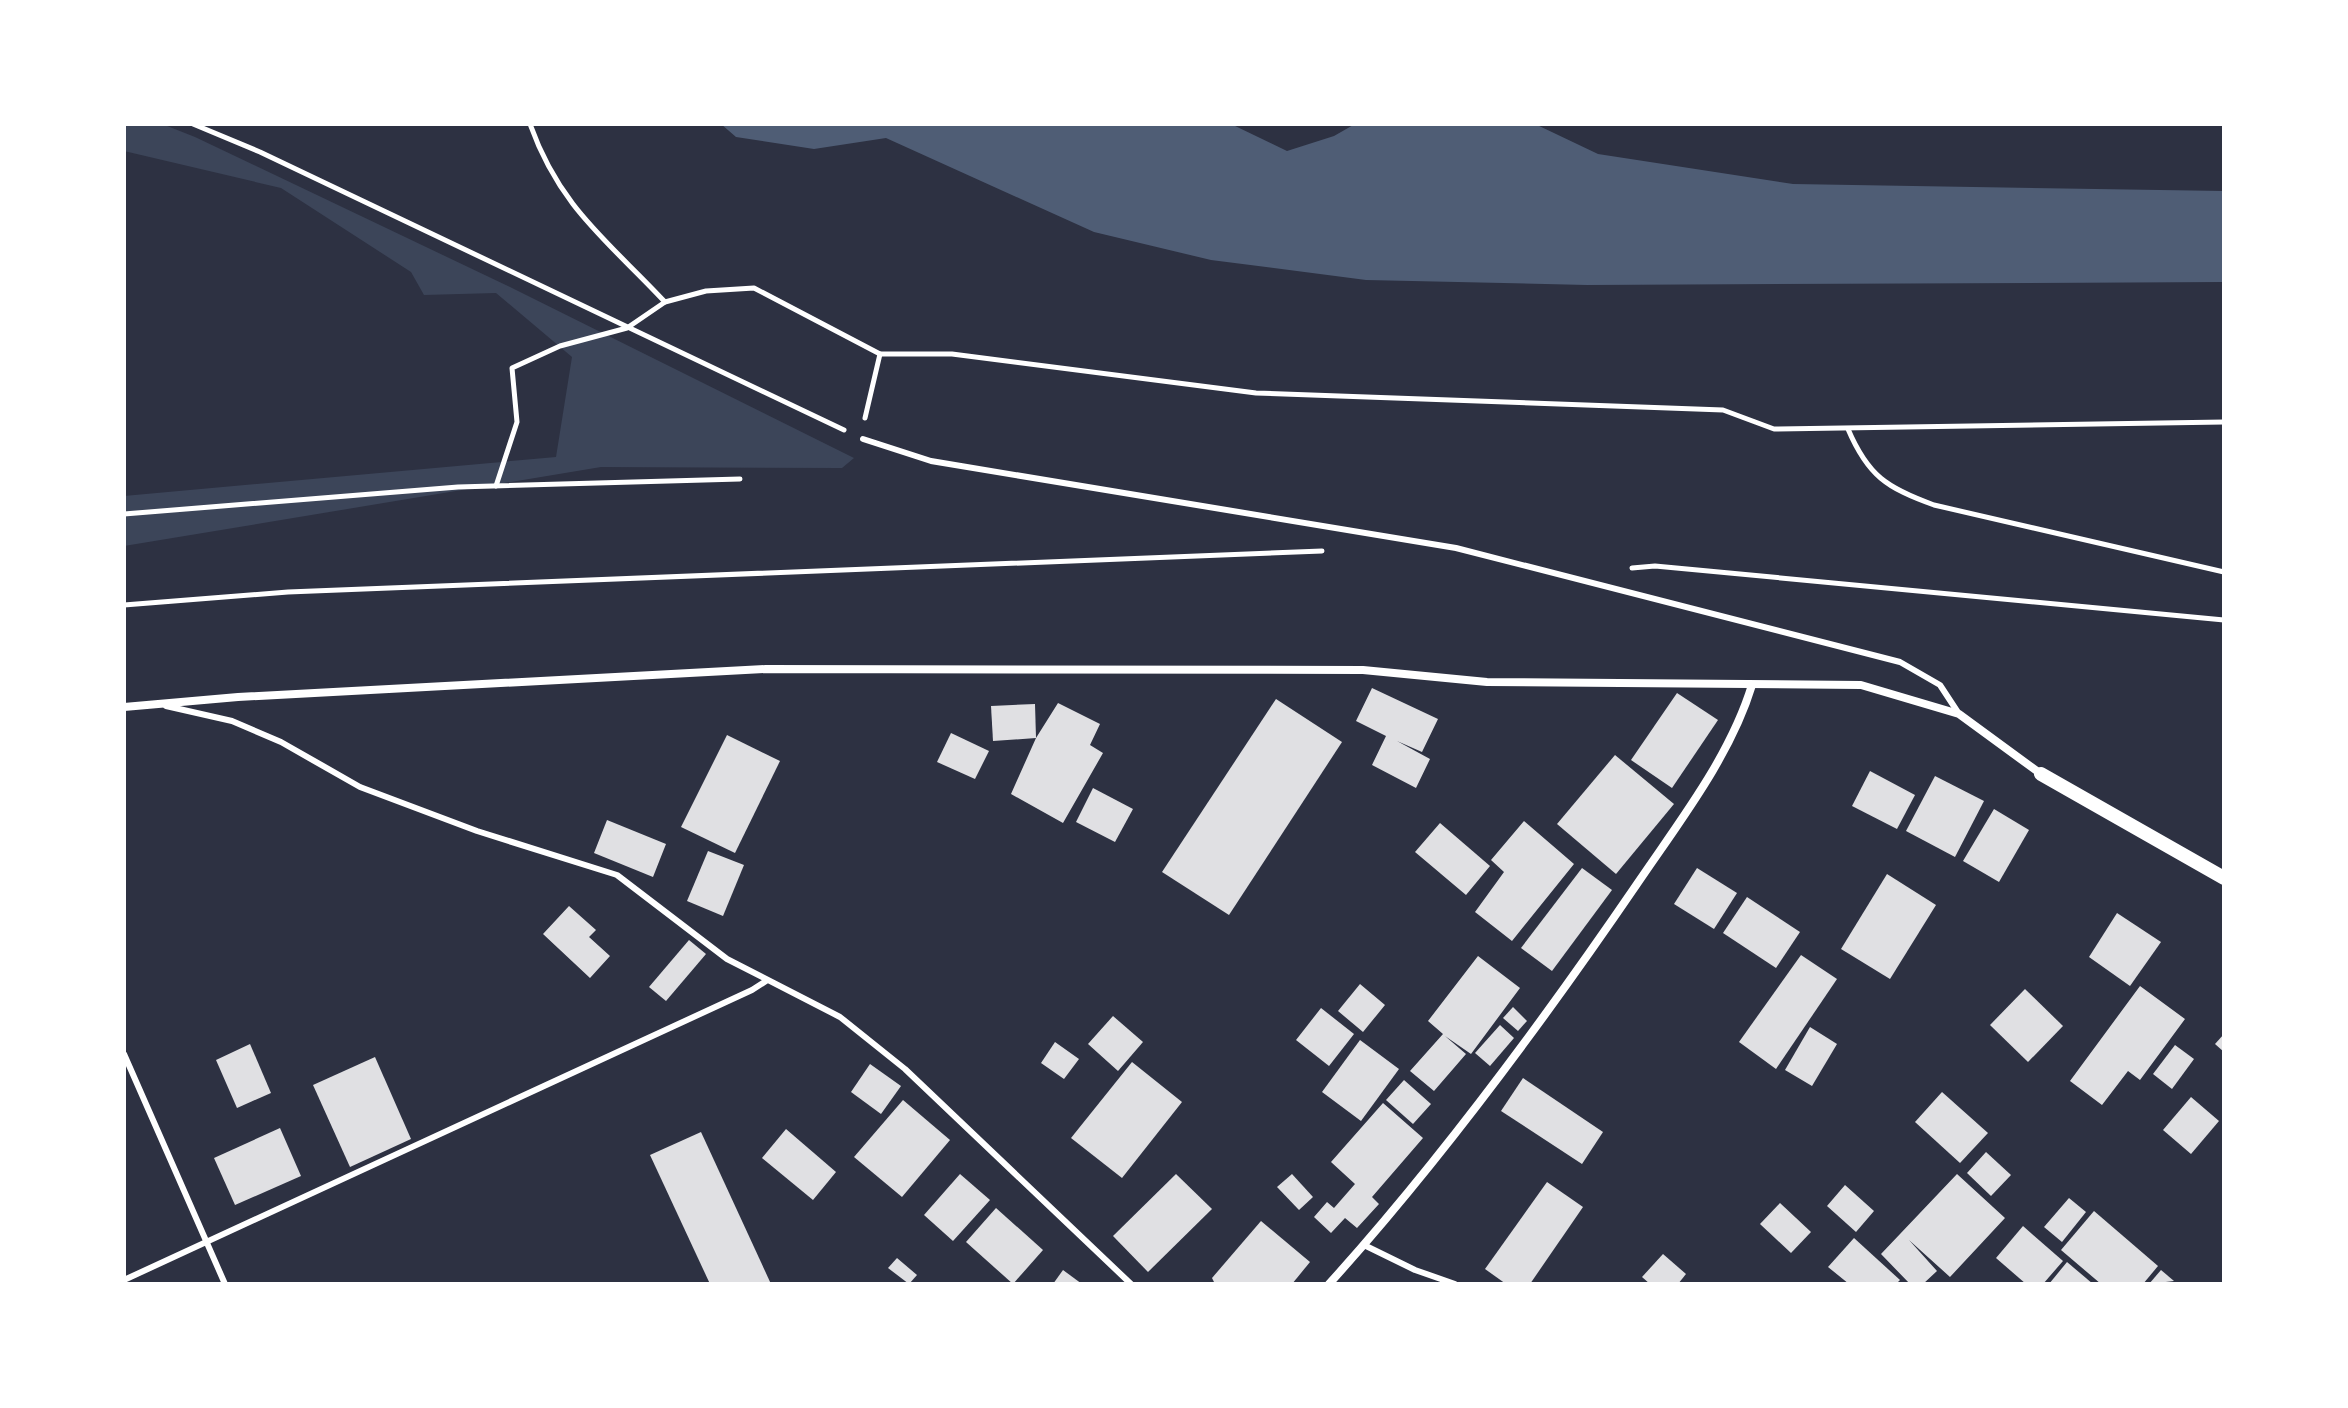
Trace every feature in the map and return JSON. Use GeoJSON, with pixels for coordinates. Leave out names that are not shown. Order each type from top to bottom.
{"type":"FeatureCollection","features":[{"type":"Feature","properties":{"kind":"street"},"geometry":{"type":"LineString","coordinates":[[124,707],[766,669],[1363,670],[1487,682],[1861,685],[1959,714],[2041,774],[2224,878]]}},
{"type":"Feature","properties":{"kind":"street"},"geometry":{"type":"LineString","coordinates":[[1329,1284],[1364,1245],[1559,998],[1699,794],[1745,710],[1752,685]]}},
{"type":"Feature","properties":{"kind":"lane"},"geometry":{"type":"LineString","coordinates":[[863,439],[931,461],[1456,548],[1900,662],[1940,685],[1959,714]]}},
{"type":"Feature","properties":{"kind":"lane"},"geometry":{"type":"LineString","coordinates":[[155,703],[232,721],[281,742],[360,787],[477,831],[617,875],[727,959],[840,1017],[905,1069],[1131,1284]]}},
{"type":"Feature","properties":{"kind":"lane"},"geometry":{"type":"LineString","coordinates":[[124,1280],[766,981]]}},
{"type":"Feature","properties":{"kind":"lane"},"geometry":{"type":"LineString","coordinates":[[124,1054],[225,1284]]}},
{"type":"Feature","properties":{"kind":"lane"},"geometry":{"type":"LineString","coordinates":[[1364,1245],[1415,1270],[1455,1284]]}},
{"type":"Feature","properties":{"kind":"path"},"geometry":{"type":"LineString","coordinates":[[193,124],[260,152],[863,439],[867,406],[880,354]]}},
{"type":"Feature","properties":{"kind":"path"},"geometry":{"type":"LineString","coordinates":[[530,124],[564,195],[587,226],[665,302]]}},
{"type":"Feature","properties":{"kind":"path"},"geometry":{"type":"LineString","coordinates":[[496,486],[517,422],[512,368],[572,342],[627,328],[665,302],[706,291],[754,288],[880,354],[952,354],[1256,393],[1723,410],[1774,429],[2224,422]]}},
{"type":"Feature","properties":{"kind":"path"},"geometry":{"type":"LineString","coordinates":[[1848,428],[1860,458],[1889,488],[1934,505],[2224,572]]}},
{"type":"Feature","properties":{"kind":"path"},"geometry":{"type":"LineString","coordinates":[[124,514],[496,486],[740,479]]}},
{"type":"Feature","properties":{"kind":"path"},"geometry":{"type":"LineString","coordinates":[[124,605],[304,591],[1326,552]]}},
{"type":"Feature","properties":{"kind":"path"},"geometry":{"type":"LineString","coordinates":[[1623,569],[1655,566],[2224,620]]}},
{"type":"Feature","properties":{"kind":"shaded area"},"geometry":{"type":"Polygon","coordinates":[[[124,124],[162,124],[195,137],[510,287],[854,458],[842,468],[601,467],[124,546],[124,496],[556,457],[572,357],[496,293],[424,295],[411,272],[281,188],[124,151],[124,124]]]}},
{"type":"Feature","properties":{"kind":"shaded area"},"geometry":{"type":"Polygon","coordinates":[[[721,124],[1231,124],[1287,151],[1334,136],[1355,124],[1535,124],[1598,154],[1793,184],[2224,191],[2224,282],[1587,285],[1366,280],[1211,260],[1094,232],[886,138],[814,149],[736,137],[721,124]]]}},
{"type":"Feature","properties":{"kind":"building"},"geometry":{"type":"Polygon","coordinates":[[[1372,688],[1438,719],[1422,752],[1397,741],[1430,759],[1416,788],[1372,765],[1386,736],[1356,721],[1372,688]]]}},
{"type":"Feature","properties":{"kind":"building"},"geometry":{"type":"Polygon","coordinates":[[[1677,693],[1718,720],[1672,788],[1631,760],[1677,693]]]}},
{"type":"Feature","properties":{"kind":"building"},"geometry":{"type":"Polygon","coordinates":[[[1276,699],[1342,742],[1229,915],[1162,872],[1276,699]]]}},
{"type":"Feature","properties":{"kind":"building"},"geometry":{"type":"Polygon","coordinates":[[[1058,703],[1100,724],[1090,745],[1103,753],[1063,823],[1011,794],[1036,738],[1058,703]]]}},
{"type":"Feature","properties":{"kind":"building"},"geometry":{"type":"Polygon","coordinates":[[[1035,704],[1036,738],[993,741],[991,706],[1035,704]]]}},
{"type":"Feature","properties":{"kind":"building"},"geometry":{"type":"Polygon","coordinates":[[[951,733],[989,751],[975,779],[937,762],[951,733]]]}},
{"type":"Feature","properties":{"kind":"building"},"geometry":{"type":"Polygon","coordinates":[[[727,735],[780,761],[735,853],[681,827],[727,735]]]}},
{"type":"Feature","properties":{"kind":"building"},"geometry":{"type":"Polygon","coordinates":[[[1615,755],[1674,804],[1616,874],[1557,824],[1615,755]]]}},
{"type":"Feature","properties":{"kind":"building"},"geometry":{"type":"Polygon","coordinates":[[[1870,771],[1915,795],[1897,829],[1852,806],[1870,771]]]}},
{"type":"Feature","properties":{"kind":"building"},"geometry":{"type":"Polygon","coordinates":[[[1935,776],[1984,801],[1955,857],[1906,831],[1935,776]]]}},
{"type":"Feature","properties":{"kind":"building"},"geometry":{"type":"Polygon","coordinates":[[[1093,788],[1133,809],[1115,842],[1076,822],[1093,788]]]}},
{"type":"Feature","properties":{"kind":"building"},"geometry":{"type":"Polygon","coordinates":[[[1994,809],[2029,830],[1999,882],[1963,861],[1994,809]]]}},
{"type":"Feature","properties":{"kind":"building"},"geometry":{"type":"Polygon","coordinates":[[[607,820],[666,844],[653,877],[594,853],[607,820]]]}},
{"type":"Feature","properties":{"kind":"building"},"geometry":{"type":"Polygon","coordinates":[[[1524,821],[1574,864],[1512,941],[1475,912],[1504,872],[1491,860],[1524,821]]]}},
{"type":"Feature","properties":{"kind":"building"},"geometry":{"type":"Polygon","coordinates":[[[1440,823],[1490,866],[1466,895],[1415,852],[1440,823]]]}},
{"type":"Feature","properties":{"kind":"building"},"geometry":{"type":"Polygon","coordinates":[[[708,851],[744,865],[723,916],[687,901],[708,851]]]}},
{"type":"Feature","properties":{"kind":"building"},"geometry":{"type":"Polygon","coordinates":[[[1582,868],[1612,890],[1552,971],[1521,948],[1582,868]]]}},
{"type":"Feature","properties":{"kind":"building"},"geometry":{"type":"Polygon","coordinates":[[[1697,868],[1737,893],[1714,929],[1674,904],[1697,868]]]}},
{"type":"Feature","properties":{"kind":"building"},"geometry":{"type":"Polygon","coordinates":[[[1887,874],[1936,905],[1890,979],[1841,949],[1887,874]]]}},
{"type":"Feature","properties":{"kind":"building"},"geometry":{"type":"Polygon","coordinates":[[[1747,897],[1800,932],[1776,968],[1723,933],[1747,897]]]}},
{"type":"Feature","properties":{"kind":"building"},"geometry":{"type":"Polygon","coordinates":[[[569,906],[596,930],[589,937],[610,956],[590,978],[543,934],[569,906]]]}},
{"type":"Feature","properties":{"kind":"building"},"geometry":{"type":"Polygon","coordinates":[[[2117,913],[2161,942],[2130,986],[2089,957],[2117,913]]]}},
{"type":"Feature","properties":{"kind":"building"},"geometry":{"type":"Polygon","coordinates":[[[689,940],[706,954],[666,1001],[649,987],[689,940]]]}},
{"type":"Feature","properties":{"kind":"building"},"geometry":{"type":"Polygon","coordinates":[[[1801,955],[1837,979],[1776,1069],[1739,1042],[1801,955]]]}},
{"type":"Feature","properties":{"kind":"building"},"geometry":{"type":"Polygon","coordinates":[[[1478,956],[1520,988],[1471,1054],[1445,1036],[1466,1054],[1434,1091],[1410,1071],[1443,1034],[1428,1021],[1478,956]]]}},
{"type":"Feature","properties":{"kind":"building"},"geometry":{"type":"Polygon","coordinates":[[[1360,984],[1385,1005],[1363,1032],[1338,1011],[1360,984]]]}},
{"type":"Feature","properties":{"kind":"building"},"geometry":{"type":"Polygon","coordinates":[[[2140,986],[2185,1019],[2140,1080],[2128,1071],[2102,1105],[2070,1081],[2140,986]]]}},
{"type":"Feature","properties":{"kind":"building"},"geometry":{"type":"Polygon","coordinates":[[[2025,989],[2063,1026],[2028,1062],[1990,1025],[2025,989]]]}},
{"type":"Feature","properties":{"kind":"building"},"geometry":{"type":"Polygon","coordinates":[[[1513,1007],[1527,1021],[1518,1031],[1503,1018],[1513,1007]]]}},
{"type":"Feature","properties":{"kind":"building"},"geometry":{"type":"Polygon","coordinates":[[[1321,1008],[1354,1034],[1329,1066],[1296,1040],[1321,1008]]]}},
{"type":"Feature","properties":{"kind":"building"},"geometry":{"type":"Polygon","coordinates":[[[1113,1016],[1143,1042],[1118,1071],[1088,1044],[1113,1016]]]}},
{"type":"Feature","properties":{"kind":"building"},"geometry":{"type":"Polygon","coordinates":[[[1500,1025],[1514,1038],[1490,1066],[1475,1053],[1500,1025]]]}},
{"type":"Feature","properties":{"kind":"building"},"geometry":{"type":"Polygon","coordinates":[[[1810,1027],[1837,1044],[1812,1086],[1785,1070],[1810,1027]]]}},
{"type":"Feature","properties":{"kind":"building"},"geometry":{"type":"Polygon","coordinates":[[[2224,1034],[2224,1052],[2215,1044],[2224,1034]]]}},
{"type":"Feature","properties":{"kind":"building"},"geometry":{"type":"Polygon","coordinates":[[[1360,1040],[1399,1069],[1361,1121],[1322,1092],[1360,1040]]]}},
{"type":"Feature","properties":{"kind":"building"},"geometry":{"type":"Polygon","coordinates":[[[1055,1042],[1079,1059],[1064,1079],[1041,1063],[1055,1042]]]}},
{"type":"Feature","properties":{"kind":"building"},"geometry":{"type":"Polygon","coordinates":[[[250,1044],[271,1093],[237,1108],[216,1060],[250,1044]]]}},
{"type":"Feature","properties":{"kind":"building"},"geometry":{"type":"Polygon","coordinates":[[[2175,1045],[2194,1059],[2172,1089],[2153,1074],[2175,1045]]]}},
{"type":"Feature","properties":{"kind":"building"},"geometry":{"type":"Polygon","coordinates":[[[375,1057],[411,1139],[350,1167],[313,1085],[375,1057]]]}},
{"type":"Feature","properties":{"kind":"building"},"geometry":{"type":"Polygon","coordinates":[[[1132,1062],[1182,1102],[1122,1178],[1071,1138],[1132,1062]]]}},
{"type":"Feature","properties":{"kind":"building"},"geometry":{"type":"Polygon","coordinates":[[[870,1064],[901,1086],[881,1114],[851,1092],[870,1064]]]}},
{"type":"Feature","properties":{"kind":"building"},"geometry":{"type":"Polygon","coordinates":[[[1523,1078],[1603,1132],[1582,1164],[1501,1111],[1523,1078]]]}},
{"type":"Feature","properties":{"kind":"building"},"geometry":{"type":"Polygon","coordinates":[[[1404,1080],[1431,1104],[1413,1124],[1386,1100],[1404,1080]]]}},
{"type":"Feature","properties":{"kind":"building"},"geometry":{"type":"Polygon","coordinates":[[[1942,1092],[1988,1133],[1960,1163],[1915,1122],[1942,1092]]]}},
{"type":"Feature","properties":{"kind":"building"},"geometry":{"type":"Polygon","coordinates":[[[2191,1097],[2219,1121],[2191,1154],[2163,1130],[2191,1097]]]}},
{"type":"Feature","properties":{"kind":"building"},"geometry":{"type":"Polygon","coordinates":[[[903,1100],[950,1140],[902,1197],[854,1157],[903,1100]]]}},
{"type":"Feature","properties":{"kind":"building"},"geometry":{"type":"Polygon","coordinates":[[[1383,1103],[1423,1138],[1372,1197],[1379,1204],[1357,1228],[1345,1218],[1331,1233],[1314,1217],[1327,1202],[1334,1208],[1355,1184],[1331,1162],[1383,1103]]]}},
{"type":"Feature","properties":{"kind":"building"},"geometry":{"type":"Polygon","coordinates":[[[280,1128],[301,1176],[235,1205],[214,1158],[280,1128]]]}},
{"type":"Feature","properties":{"kind":"building"},"geometry":{"type":"Polygon","coordinates":[[[786,1129],[836,1172],[813,1200],[762,1158],[786,1129]]]}},
{"type":"Feature","properties":{"kind":"building"},"geometry":{"type":"Polygon","coordinates":[[[701,1132],[771,1284],[710,1284],[650,1155],[701,1132]]]}},
{"type":"Feature","properties":{"kind":"building"},"geometry":{"type":"Polygon","coordinates":[[[1986,1152],[2011,1175],[1991,1196],[1967,1173],[1986,1152]]]}},
{"type":"Feature","properties":{"kind":"building"},"geometry":{"type":"Polygon","coordinates":[[[960,1174],[990,1200],[953,1241],[924,1215],[960,1174]]]}},
{"type":"Feature","properties":{"kind":"building"},"geometry":{"type":"Polygon","coordinates":[[[1176,1174],[1212,1209],[1148,1272],[1113,1236],[1176,1174]]]}},
{"type":"Feature","properties":{"kind":"building"},"geometry":{"type":"Polygon","coordinates":[[[1292,1174],[1313,1197],[1299,1210],[1277,1187],[1292,1174]]]}},
{"type":"Feature","properties":{"kind":"building"},"geometry":{"type":"Polygon","coordinates":[[[1957,1174],[2005,1218],[1950,1277],[1909,1240],[1937,1271],[1923,1284],[1910,1284],[1881,1254],[1957,1174]]]}},
{"type":"Feature","properties":{"kind":"building"},"geometry":{"type":"Polygon","coordinates":[[[1547,1182],[1583,1207],[1530,1284],[1506,1284],[1485,1269],[1547,1182]]]}},
{"type":"Feature","properties":{"kind":"building"},"geometry":{"type":"Polygon","coordinates":[[[1845,1185],[1874,1211],[1856,1232],[1827,1206],[1845,1185]]]}},
{"type":"Feature","properties":{"kind":"building"},"geometry":{"type":"Polygon","coordinates":[[[2069,1198],[2086,1212],[2062,1242],[2044,1227],[2069,1198]]]}},
{"type":"Feature","properties":{"kind":"building"},"geometry":{"type":"Polygon","coordinates":[[[1780,1203],[1811,1232],[1791,1253],[1760,1224],[1780,1203]]]}},
{"type":"Feature","properties":{"kind":"building"},"geometry":{"type":"Polygon","coordinates":[[[996,1208],[1043,1250],[1013,1284],[966,1242],[996,1208]]]}},
{"type":"Feature","properties":{"kind":"building"},"geometry":{"type":"Polygon","coordinates":[[[2094,1211],[2158,1266],[2143,1284],[2101,1284],[2061,1250],[2094,1211]]]}},
{"type":"Feature","properties":{"kind":"building"},"geometry":{"type":"Polygon","coordinates":[[[1261,1221],[1310,1262],[1292,1284],[1215,1284],[1212,1278],[1261,1221]]]}},
{"type":"Feature","properties":{"kind":"building"},"geometry":{"type":"Polygon","coordinates":[[[2023,1226],[2063,1261],[2043,1284],[2026,1284],[1996,1258],[2023,1226]]]}},
{"type":"Feature","properties":{"kind":"building"},"geometry":{"type":"Polygon","coordinates":[[[1854,1238],[1900,1280],[1896,1284],[1849,1284],[1828,1267],[1854,1238]]]}},
{"type":"Feature","properties":{"kind":"building"},"geometry":{"type":"Polygon","coordinates":[[[1663,1254],[1686,1274],[1678,1284],[1650,1284],[1642,1277],[1663,1254]]]}},
{"type":"Feature","properties":{"kind":"building"},"geometry":{"type":"Polygon","coordinates":[[[897,1258],[917,1275],[909,1284],[888,1268],[897,1258]]]}},
{"type":"Feature","properties":{"kind":"building"},"geometry":{"type":"Polygon","coordinates":[[[2067,1262],[2093,1284],[2049,1284],[2067,1262]]]}},
{"type":"Feature","properties":{"kind":"building"},"geometry":{"type":"Polygon","coordinates":[[[1063,1270],[1082,1284],[1053,1284],[1063,1270]]]}},
{"type":"Feature","properties":{"kind":"building"},"geometry":{"type":"Polygon","coordinates":[[[2161,1270],[2174,1281],[2149,1284],[2161,1270]]]}}]}
